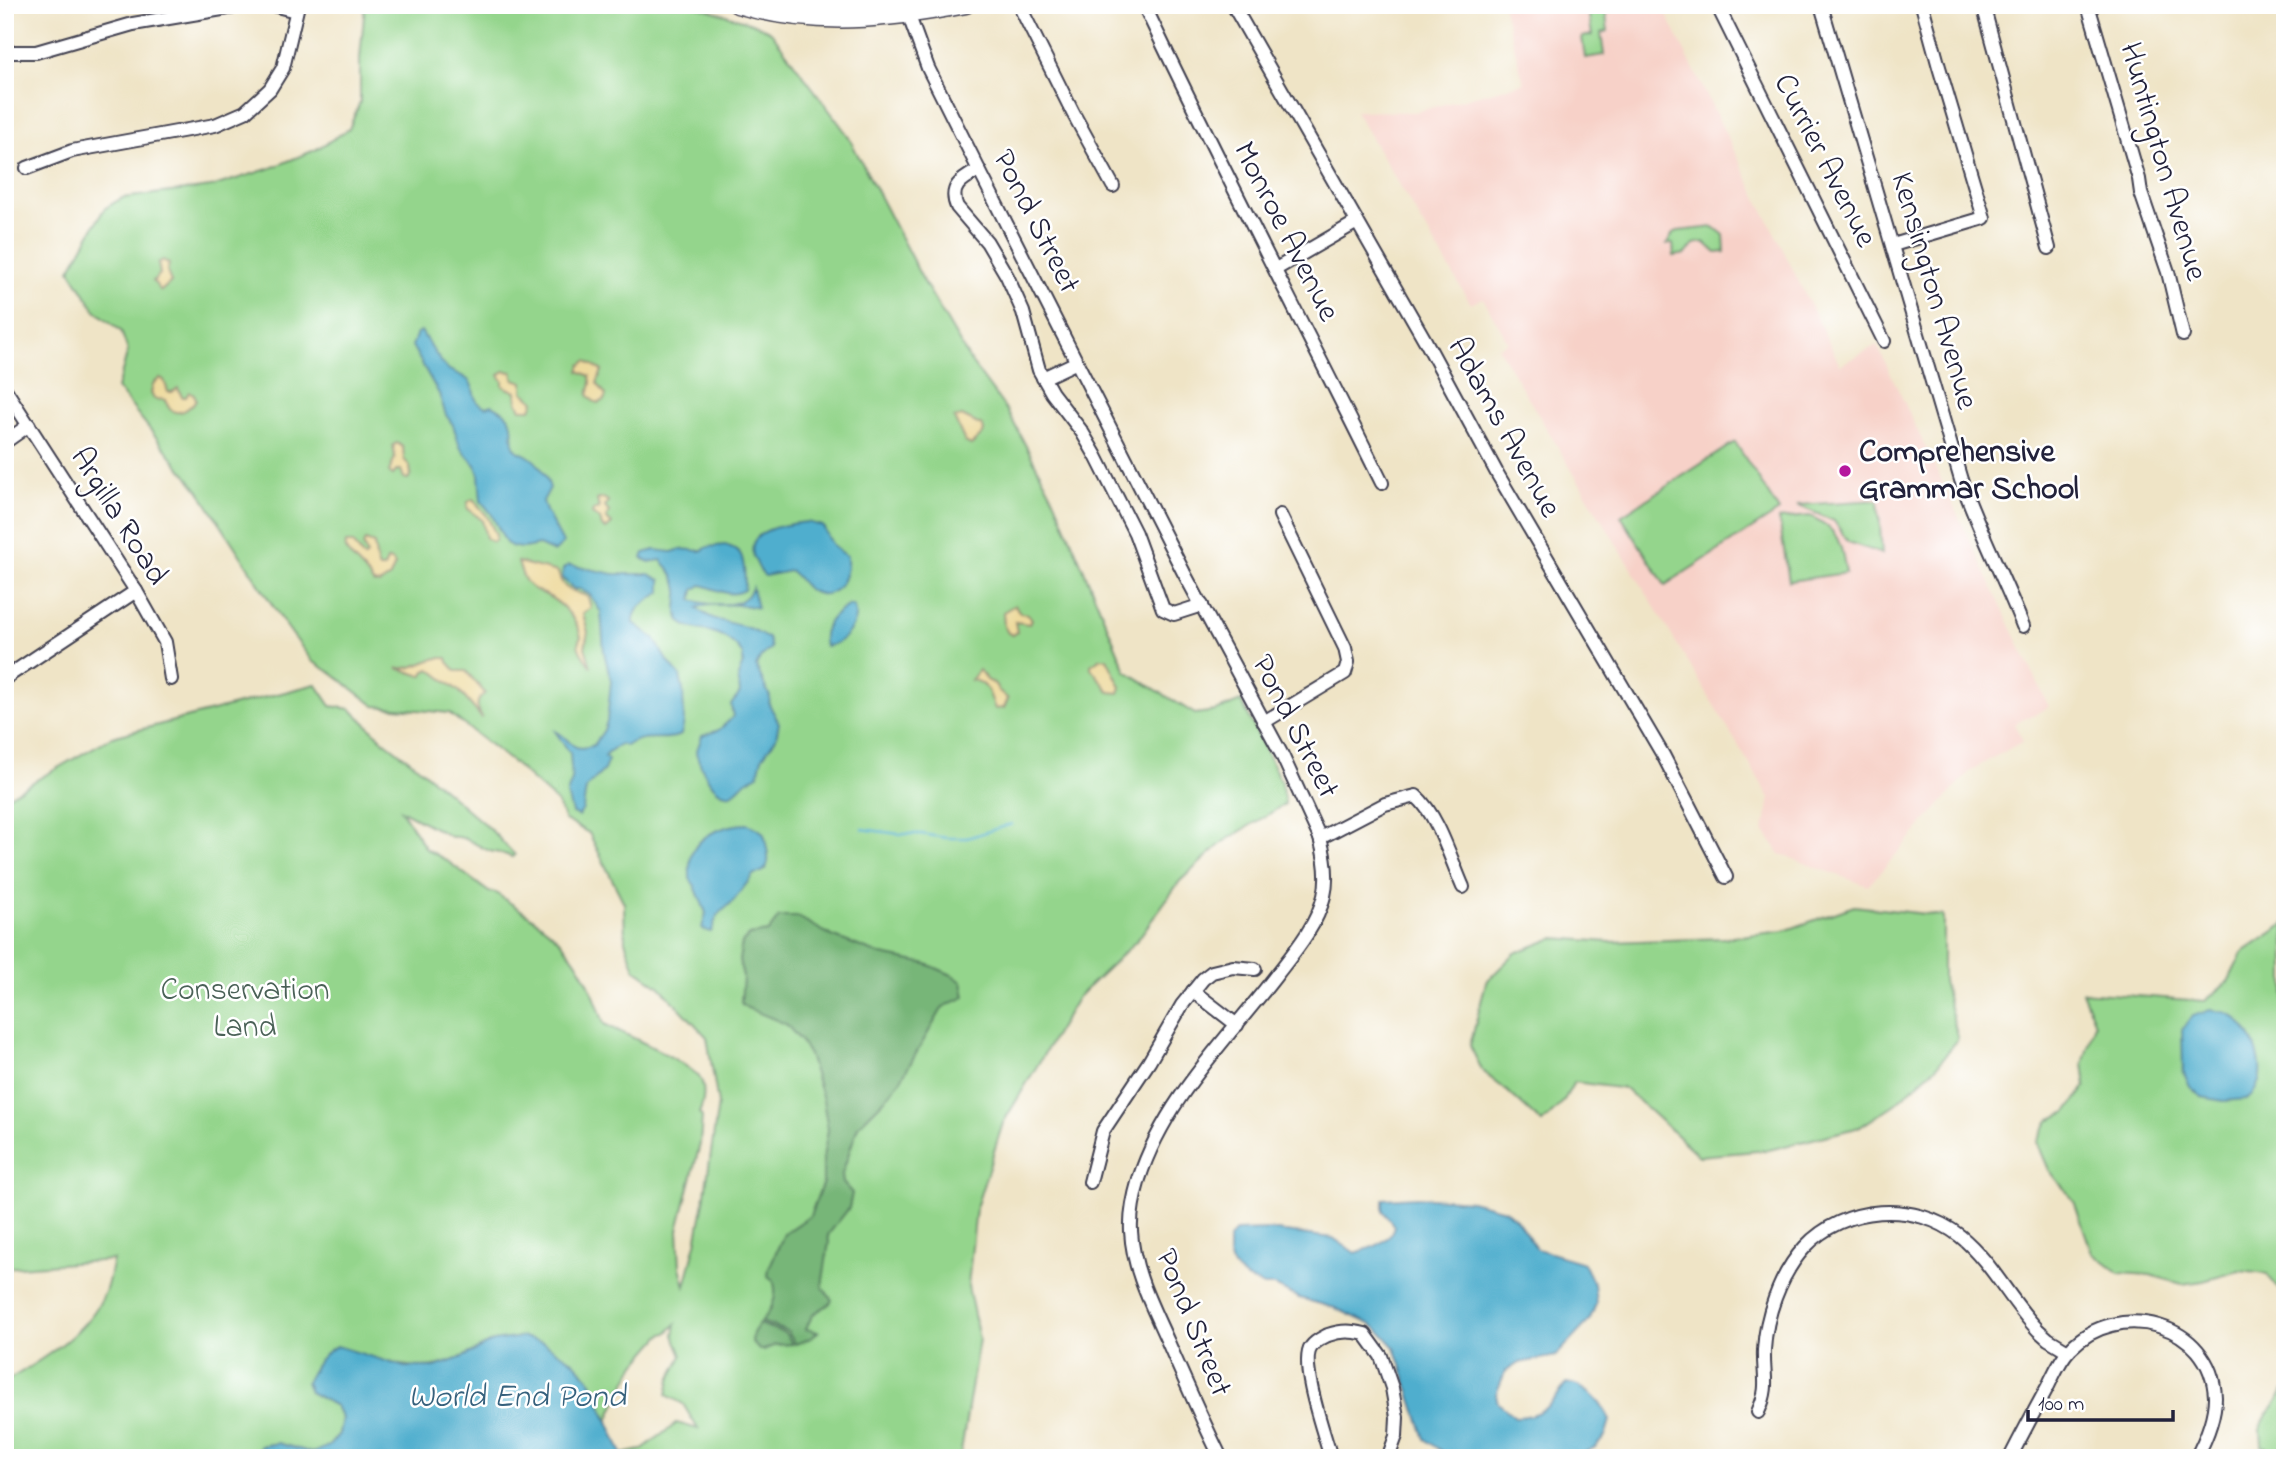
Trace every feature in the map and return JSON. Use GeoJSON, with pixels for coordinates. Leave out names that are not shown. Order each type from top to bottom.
{"type":"FeatureCollection","features":[{"type":"Feature","properties":{"kind":"main road"},"geometry":{"type":"LineString","coordinates":[[737,5],[791,17],[852,13],[909,16],[966,5]]}},
{"type":"Feature","properties":{"kind":"street"},"geometry":{"type":"LineString","coordinates":[[5,52],[36,52],[133,24],[246,5]]}},
{"type":"Feature","properties":{"kind":"street"},"geometry":{"type":"LineString","coordinates":[[27,168],[72,151],[215,125],[245,112],[264,96],[286,60],[297,8],[273,5]]}},
{"type":"Feature","properties":{"kind":"street"},"geometry":{"type":"LineString","coordinates":[[1020,5],[1073,113],[1113,186]]}},
{"type":"Feature","properties":{"kind":"street","name":"Monroe Avenue"},"geometry":{"type":"LineString","coordinates":[[1144,5],[1208,139],[1382,483]]}},
{"type":"Feature","properties":{"kind":"street","name":"Adams Avenue"},"geometry":{"type":"LineString","coordinates":[[1233,5],[1426,342],[1498,475],[1663,755],[1726,877]]}},
{"type":"Feature","properties":{"kind":"street","name":"Currier Avenue"},"geometry":{"type":"LineString","coordinates":[[1717,5],[1884,341]]}},
{"type":"Feature","properties":{"kind":"street","name":"Kensington Avenue"},"geometry":{"type":"LineString","coordinates":[[1821,5],[1961,480],[2023,626]]}},
{"type":"Feature","properties":{"kind":"street"},"geometry":{"type":"LineString","coordinates":[[1893,246],[1984,218],[1922,5]]}},
{"type":"Feature","properties":{"kind":"street"},"geometry":{"type":"LineString","coordinates":[[1983,5],[2049,248]]}},
{"type":"Feature","properties":{"kind":"street","name":"Huntington Avenue"},"geometry":{"type":"LineString","coordinates":[[2088,5],[2141,193],[2168,272],[2183,335]]}},
{"type":"Feature","properties":{"kind":"street","name":"Pond Street"},"geometry":{"type":"LineString","coordinates":[[909,16],[928,68],[1287,767],[1320,838],[1326,884],[1320,908],[1308,933],[1173,1104],[1144,1164],[1131,1217],[1133,1252],[1143,1284],[1221,1458]]}},
{"type":"Feature","properties":{"kind":"street"},"geometry":{"type":"LineString","coordinates":[[979,170],[958,183],[954,188],[954,200],[1007,275],[1023,312],[1035,359],[1043,378],[1096,456],[1135,533],[1163,609],[1174,614],[1202,606]]}},
{"type":"Feature","properties":{"kind":"street"},"geometry":{"type":"LineString","coordinates":[[1276,269],[1357,222]]}},
{"type":"Feature","properties":{"kind":"street"},"geometry":{"type":"LineString","coordinates":[[1043,378],[1077,362]]}},
{"type":"Feature","properties":{"kind":"street","name":"Argilla Road"},"geometry":{"type":"LineString","coordinates":[[5,389],[136,591],[165,642],[171,679]]}},
{"type":"Feature","properties":{"kind":"street"},"geometry":{"type":"LineString","coordinates":[[5,442],[29,425]]}},
{"type":"Feature","properties":{"kind":"street"},"geometry":{"type":"LineString","coordinates":[[1264,722],[1333,682],[1345,673],[1348,662],[1345,648],[1280,514]]}},
{"type":"Feature","properties":{"kind":"street"},"geometry":{"type":"LineString","coordinates":[[5,678],[136,591]]}},
{"type":"Feature","properties":{"kind":"street"},"geometry":{"type":"LineString","coordinates":[[1320,838],[1385,804],[1416,796],[1433,819],[1462,887]]}},
{"type":"Feature","properties":{"kind":"street"},"geometry":{"type":"LineString","coordinates":[[1090,1182],[1103,1131],[1149,1062],[1182,1005],[1203,979],[1219,969],[1242,966],[1255,969]]}},
{"type":"Feature","properties":{"kind":"street"},"geometry":{"type":"LineString","coordinates":[[1193,991],[1237,1025]]}},
{"type":"Feature","properties":{"kind":"street"},"geometry":{"type":"LineString","coordinates":[[1758,1412],[1766,1390],[1764,1353],[1768,1320],[1784,1277],[1799,1254],[1819,1234],[1844,1221],[1871,1213],[1889,1212],[1926,1218],[1959,1236],[1983,1259],[2038,1330],[2068,1351]]}},
{"type":"Feature","properties":{"kind":"street"},"geometry":{"type":"LineString","coordinates":[[2010,1458],[2068,1351],[2095,1331],[2128,1321],[2163,1326],[2183,1337],[2200,1353],[2210,1373],[2215,1395],[2209,1429],[2196,1458]]}},
{"type":"Feature","properties":{"kind":"street"},"geometry":{"type":"LineString","coordinates":[[1331,1458],[1310,1385],[1307,1363],[1309,1349],[1318,1340],[1348,1330],[1365,1334],[1381,1356],[1392,1388],[1397,1427],[1388,1458]]}},
{"type":"Feature","properties":{"kind":"shaded area","name":"Comprehensive Grammar School"},"geometry":{"type":"Polygon","coordinates":[[[1503,5],[1662,5],[1840,365],[1877,345],[2049,707],[2014,724],[2023,741],[1971,770],[1868,886],[1780,854],[1764,830],[1770,798],[1498,348],[1508,342],[1483,298],[1471,304],[1355,111],[1415,112],[1524,83],[1503,5]]]}},
{"type":"Feature","properties":{"kind":"green space","name":"Conservation Land"},"geometry":{"type":"Polygon","coordinates":[[[365,5],[694,5],[755,24],[771,32],[847,134],[924,282],[971,362],[1008,412],[1055,501],[1126,671],[1195,714],[1216,711],[1241,701],[1281,782],[1285,804],[1223,842],[1180,881],[1138,939],[1078,997],[1003,1123],[976,1208],[968,1286],[979,1339],[960,1458],[624,1458],[623,1454],[641,1450],[677,1423],[698,1429],[683,1404],[667,1395],[670,1379],[682,1356],[674,1335],[676,1324],[661,1335],[636,1364],[608,1421],[589,1378],[573,1361],[493,1341],[449,1362],[425,1367],[377,1359],[310,1392],[336,1406],[342,1418],[339,1434],[329,1446],[313,1453],[277,1443],[261,1446],[253,1458],[5,1458],[5,1382],[62,1344],[88,1320],[105,1292],[113,1260],[5,1268],[5,798],[112,737],[316,684],[331,706],[351,709],[384,741],[491,830],[515,855],[512,857],[490,851],[466,839],[451,837],[401,810],[426,849],[533,918],[563,944],[585,976],[604,1024],[669,1056],[699,1077],[704,1095],[699,1113],[702,1117],[700,1144],[678,1230],[680,1267],[685,1286],[696,1243],[718,1104],[707,1037],[659,986],[635,969],[625,941],[624,903],[589,833],[565,820],[557,802],[512,762],[449,713],[375,706],[312,661],[284,623],[199,491],[117,388],[128,351],[121,331],[95,310],[70,270],[104,209],[122,198],[211,187],[271,168],[315,150],[349,129],[360,102],[360,58],[365,5]]]}},
{"type":"Feature","properties":{"kind":"green space"},"geometry":{"type":"Polygon","coordinates":[[[1579,5],[1608,5],[1605,8],[1608,31],[1601,33],[1604,55],[1585,58],[1582,37],[1592,35],[1588,10],[1580,11],[1579,5]]]}},
{"type":"Feature","properties":{"kind":"green space"},"geometry":{"type":"Polygon","coordinates":[[[1714,227],[1724,235],[1725,252],[1716,253],[1704,242],[1694,244],[1686,254],[1674,256],[1673,244],[1667,244],[1673,233],[1678,231],[1714,227]]]}},
{"type":"Feature","properties":{"kind":"green space"},"geometry":{"type":"Polygon","coordinates":[[[1735,442],[1779,511],[1665,585],[1621,516],[1735,442]]]}},
{"type":"Feature","properties":{"kind":"green space"},"geometry":{"type":"Polygon","coordinates":[[[1878,500],[1882,554],[1848,542],[1834,521],[1797,505],[1878,500]]]}},
{"type":"Feature","properties":{"kind":"green space"},"geometry":{"type":"Polygon","coordinates":[[[1810,516],[1827,526],[1837,538],[1846,573],[1789,581],[1779,519],[1810,516]]]}},
{"type":"Feature","properties":{"kind":"green space"},"geometry":{"type":"Polygon","coordinates":[[[1854,906],[1943,916],[1943,981],[1958,1038],[1938,1065],[1895,1104],[1860,1127],[1769,1150],[1699,1156],[1626,1089],[1574,1082],[1563,1102],[1542,1123],[1483,1072],[1470,1046],[1486,982],[1515,953],[1554,938],[1610,942],[1723,938],[1784,931],[1854,906]]]}},
{"type":"Feature","properties":{"kind":"green space"},"geometry":{"type":"Polygon","coordinates":[[[779,917],[798,917],[832,936],[882,955],[927,964],[962,982],[965,997],[943,1007],[902,1078],[858,1126],[842,1174],[843,1183],[852,1193],[849,1208],[828,1235],[822,1286],[832,1300],[814,1314],[806,1329],[818,1332],[796,1344],[787,1331],[761,1322],[775,1297],[773,1280],[768,1276],[769,1268],[784,1234],[810,1216],[823,1182],[823,1157],[828,1130],[823,1100],[809,1055],[800,1040],[786,1024],[741,1003],[743,977],[739,960],[742,943],[749,935],[768,932],[779,917]]]}},
{"type":"Feature","properties":{"kind":"green space"},"geometry":{"type":"Polygon","coordinates":[[[2285,924],[2285,1298],[2267,1274],[2239,1271],[2182,1284],[2150,1275],[2119,1273],[2092,1253],[2074,1201],[2049,1170],[2037,1142],[2049,1120],[2067,1112],[2086,1086],[2083,1064],[2095,1023],[2082,992],[2205,1001],[2228,982],[2242,953],[2285,924]]]}},
{"type":"Feature","properties":{"kind":"green space"},"geometry":{"type":"Polygon","coordinates":[[[759,1324],[785,1333],[793,1344],[775,1345],[759,1350],[752,1342],[753,1333],[759,1324]]]}},
{"type":"Feature","properties":{"kind":"green space"},"geometry":{"type":"Polygon","coordinates":[[[2285,1389],[2285,1452],[2282,1453],[2262,1446],[2261,1429],[2265,1418],[2285,1389]]]}},
{"type":"Feature","properties":{"kind":"sand"},"geometry":{"type":"Polygon","coordinates":[[[163,260],[169,264],[167,272],[171,282],[161,291],[153,281],[160,274],[158,263],[163,260]]]}},
{"type":"Feature","properties":{"kind":"sand"},"geometry":{"type":"Polygon","coordinates":[[[587,361],[602,371],[597,383],[606,395],[604,400],[598,403],[588,395],[590,376],[579,371],[581,365],[587,361]]]}},
{"type":"Feature","properties":{"kind":"sand"},"geometry":{"type":"Polygon","coordinates":[[[504,371],[512,372],[514,379],[523,382],[523,392],[534,401],[531,409],[521,409],[516,392],[503,386],[499,375],[504,371]]]}},
{"type":"Feature","properties":{"kind":"sand"},"geometry":{"type":"Polygon","coordinates":[[[160,378],[164,380],[168,392],[178,388],[182,397],[186,397],[189,392],[194,394],[196,399],[186,410],[170,410],[165,400],[154,399],[151,393],[153,384],[160,378]]]}},
{"type":"Feature","properties":{"kind":"sand"},"geometry":{"type":"Polygon","coordinates":[[[962,416],[982,426],[984,430],[971,445],[965,442],[954,418],[962,416]]]}},
{"type":"Feature","properties":{"kind":"sand"},"geometry":{"type":"Polygon","coordinates":[[[397,443],[403,447],[404,459],[410,467],[411,474],[408,479],[404,478],[401,470],[397,470],[393,475],[389,472],[395,457],[393,445],[397,443]]]}},
{"type":"Feature","properties":{"kind":"sand"},"geometry":{"type":"Polygon","coordinates":[[[603,498],[608,501],[605,507],[609,512],[606,518],[612,524],[606,529],[602,527],[600,519],[592,514],[593,510],[599,508],[597,500],[603,498]]]}},
{"type":"Feature","properties":{"kind":"sand"},"geometry":{"type":"Polygon","coordinates":[[[473,499],[487,516],[496,535],[495,541],[486,538],[482,520],[467,508],[468,502],[473,499]]]}},
{"type":"Feature","properties":{"kind":"sand"},"geometry":{"type":"Polygon","coordinates":[[[365,541],[374,544],[379,568],[384,568],[387,560],[395,565],[390,577],[379,584],[373,583],[345,549],[346,543],[353,543],[364,558],[367,555],[363,545],[365,541]]]}},
{"type":"Feature","properties":{"kind":"sand"},"geometry":{"type":"Polygon","coordinates":[[[518,562],[558,572],[566,587],[588,597],[591,608],[583,614],[588,632],[585,647],[591,667],[579,648],[579,630],[568,612],[558,602],[529,585],[518,562]]]}},
{"type":"Feature","properties":{"kind":"sand"},"geometry":{"type":"Polygon","coordinates":[[[1015,605],[1020,613],[1028,614],[1032,619],[1029,624],[1015,622],[1017,632],[1013,635],[1008,633],[1004,626],[1003,612],[1015,605]]]}},
{"type":"Feature","properties":{"kind":"sand"},"geometry":{"type":"Polygon","coordinates":[[[438,658],[447,658],[456,671],[466,671],[485,693],[478,704],[482,718],[460,692],[430,669],[422,676],[397,668],[413,667],[438,658]]]}},
{"type":"Feature","properties":{"kind":"sand"},"geometry":{"type":"Polygon","coordinates":[[[1101,658],[1107,659],[1121,687],[1119,693],[1110,692],[1091,668],[1091,665],[1101,658]]]}},
{"type":"Feature","properties":{"kind":"sand"},"geometry":{"type":"Polygon","coordinates":[[[979,670],[1008,699],[1004,708],[995,709],[985,686],[971,680],[979,670]]]}},
{"type":"Feature","properties":{"kind":"water"},"geometry":{"type":"Polygon","coordinates":[[[421,331],[445,367],[471,383],[475,398],[480,404],[486,407],[492,405],[509,417],[514,446],[536,462],[547,478],[550,488],[543,501],[563,544],[554,552],[539,545],[524,548],[506,543],[491,513],[481,501],[476,466],[460,447],[439,394],[412,346],[417,333],[421,331]]]}},
{"type":"Feature","properties":{"kind":"water"},"geometry":{"type":"Polygon","coordinates":[[[807,522],[823,526],[832,544],[847,556],[843,580],[834,591],[827,594],[811,591],[790,571],[765,576],[752,551],[759,536],[767,531],[807,522]]]}},
{"type":"Feature","properties":{"kind":"water"},"geometry":{"type":"Polygon","coordinates":[[[725,545],[736,550],[743,562],[744,590],[728,593],[701,585],[694,590],[692,600],[715,604],[697,608],[715,619],[751,629],[768,638],[771,648],[756,666],[770,697],[769,704],[779,723],[776,738],[762,758],[758,775],[730,794],[724,794],[713,786],[696,753],[702,736],[719,730],[733,717],[731,705],[740,693],[738,676],[743,655],[733,643],[723,637],[682,623],[677,608],[678,591],[672,574],[661,560],[649,562],[642,558],[644,553],[681,549],[701,551],[708,547],[725,545]]]}},
{"type":"Feature","properties":{"kind":"water"},"geometry":{"type":"Polygon","coordinates":[[[569,565],[614,574],[649,574],[661,580],[661,592],[639,608],[634,623],[655,639],[680,676],[683,690],[684,722],[681,735],[647,738],[626,746],[620,744],[607,753],[605,757],[608,760],[604,770],[586,788],[583,809],[579,816],[572,813],[567,794],[572,780],[570,753],[555,731],[575,747],[594,745],[607,721],[611,681],[604,652],[601,612],[590,595],[580,589],[574,589],[562,578],[563,569],[569,565]]]}},
{"type":"Feature","properties":{"kind":"water"},"geometry":{"type":"Polygon","coordinates":[[[752,588],[757,608],[744,605],[727,604],[742,600],[752,588]]]}},
{"type":"Feature","properties":{"kind":"water"},"geometry":{"type":"Polygon","coordinates":[[[850,605],[854,607],[855,614],[852,627],[843,638],[825,646],[826,627],[839,612],[850,605]]]}},
{"type":"Feature","properties":{"kind":"water"},"geometry":{"type":"Polygon","coordinates":[[[748,824],[765,836],[768,863],[764,870],[754,874],[734,900],[717,916],[711,932],[704,930],[702,928],[706,913],[690,879],[691,856],[700,842],[714,832],[748,824]]]}},
{"type":"Feature","properties":{"kind":"water"},"geometry":{"type":"Polygon","coordinates":[[[2210,1010],[2225,1012],[2235,1018],[2243,1025],[2255,1045],[2260,1077],[2255,1090],[2246,1099],[2223,1101],[2202,1097],[2190,1087],[2183,1071],[2182,1030],[2193,1016],[2210,1010]]]}},
{"type":"Feature","properties":{"kind":"water"},"geometry":{"type":"Polygon","coordinates":[[[1417,1197],[1471,1201],[1505,1210],[1516,1219],[1537,1249],[1584,1263],[1594,1284],[1596,1304],[1589,1321],[1556,1356],[1519,1363],[1505,1372],[1496,1394],[1498,1403],[1515,1417],[1540,1412],[1567,1383],[1581,1387],[1598,1402],[1610,1420],[1605,1437],[1594,1448],[1571,1458],[1446,1454],[1425,1439],[1395,1347],[1380,1331],[1335,1308],[1299,1298],[1275,1286],[1264,1286],[1246,1278],[1233,1267],[1229,1255],[1229,1239],[1235,1231],[1269,1230],[1333,1238],[1355,1253],[1379,1244],[1392,1232],[1394,1226],[1383,1211],[1383,1199],[1417,1197]]]}},
{"type":"Feature","properties":{"kind":"water","name":"World End Pond"},"geometry":{"type":"Polygon","coordinates":[[[522,1337],[542,1342],[573,1361],[589,1378],[624,1458],[253,1458],[261,1446],[277,1443],[313,1453],[329,1446],[339,1434],[342,1418],[336,1406],[310,1392],[306,1382],[322,1357],[337,1346],[405,1367],[435,1367],[463,1357],[493,1341],[522,1337]]]}},
{"type":"Feature","properties":{"kind":"waterway"},"geometry":{"type":"LineString","coordinates":[[862,829],[967,838],[1012,824]]}},
{"type":"Feature","properties":{"kind":"place","name":"Comprehensive Grammar School"},"geometry":{"type":"Point","coordinates":[1845,471]}}]}
